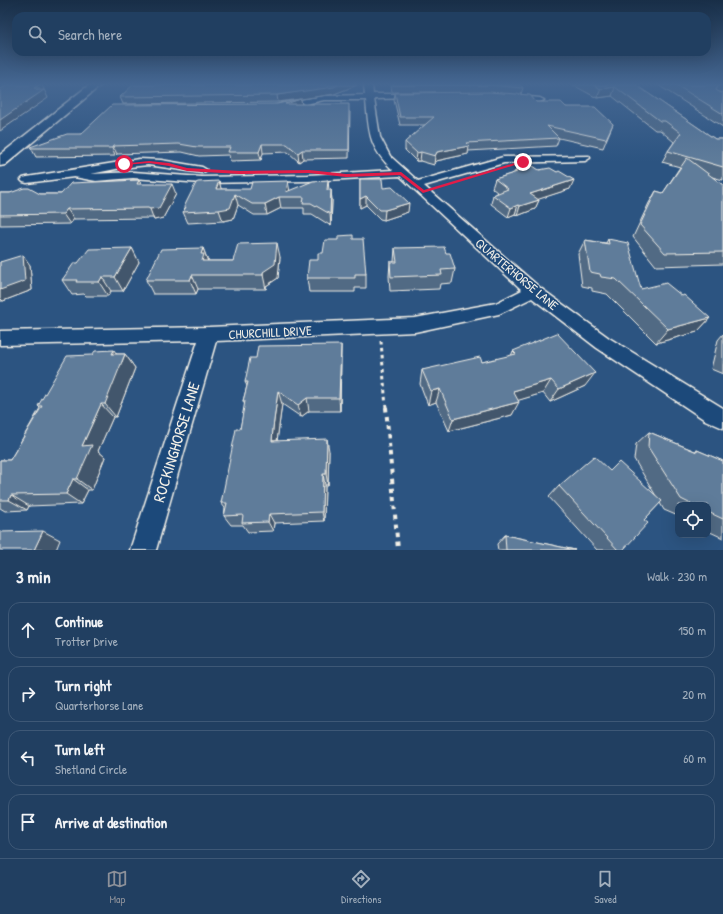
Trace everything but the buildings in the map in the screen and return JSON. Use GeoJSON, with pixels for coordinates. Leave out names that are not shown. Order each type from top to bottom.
{"type":"FeatureCollection","features":[{"type":"Feature","properties":{"kind":"main road"},"geometry":{"type":"LineString","coordinates":[[0,162],[64,111]]}},
{"type":"Feature","properties":{"kind":"street","name":"QUARTERHORSE LANE"},"geometry":{"type":"LineString","coordinates":[[371,111],[375,138],[386,158],[533,292],[603,343],[712,413],[723,418]]}},
{"type":"Feature","properties":{"kind":"street"},"geometry":{"type":"LineString","coordinates":[[419,189],[523,162],[585,158]]}},
{"type":"Feature","properties":{"kind":"street"},"geometry":{"type":"LineString","coordinates":[[27,180],[76,174],[96,178],[133,175],[202,180],[308,178],[401,173]]}},
{"type":"Feature","properties":{"kind":"street","name":"CHURCHILL DRIVE"},"geometry":{"type":"LineString","coordinates":[[0,338],[209,334],[415,325],[498,308],[533,292]]}},
{"type":"Feature","properties":{"kind":"street","name":"ROCKINGHORSE LANE"},"geometry":{"type":"LineString","coordinates":[[143,550],[209,334]]}},
{"type":"Feature","properties":{"kind":"path"},"geometry":{"type":"LineString","coordinates":[[380,327],[398,550]]}},
{"type":"Feature","properties":{"kind":"route"},"geometry":{"type":"LineString","coordinates":[[124,164],[149,162],[169,164],[187,169],[240,173],[309,172],[346,175],[401,173],[423,192],[523,162]]}}]}
